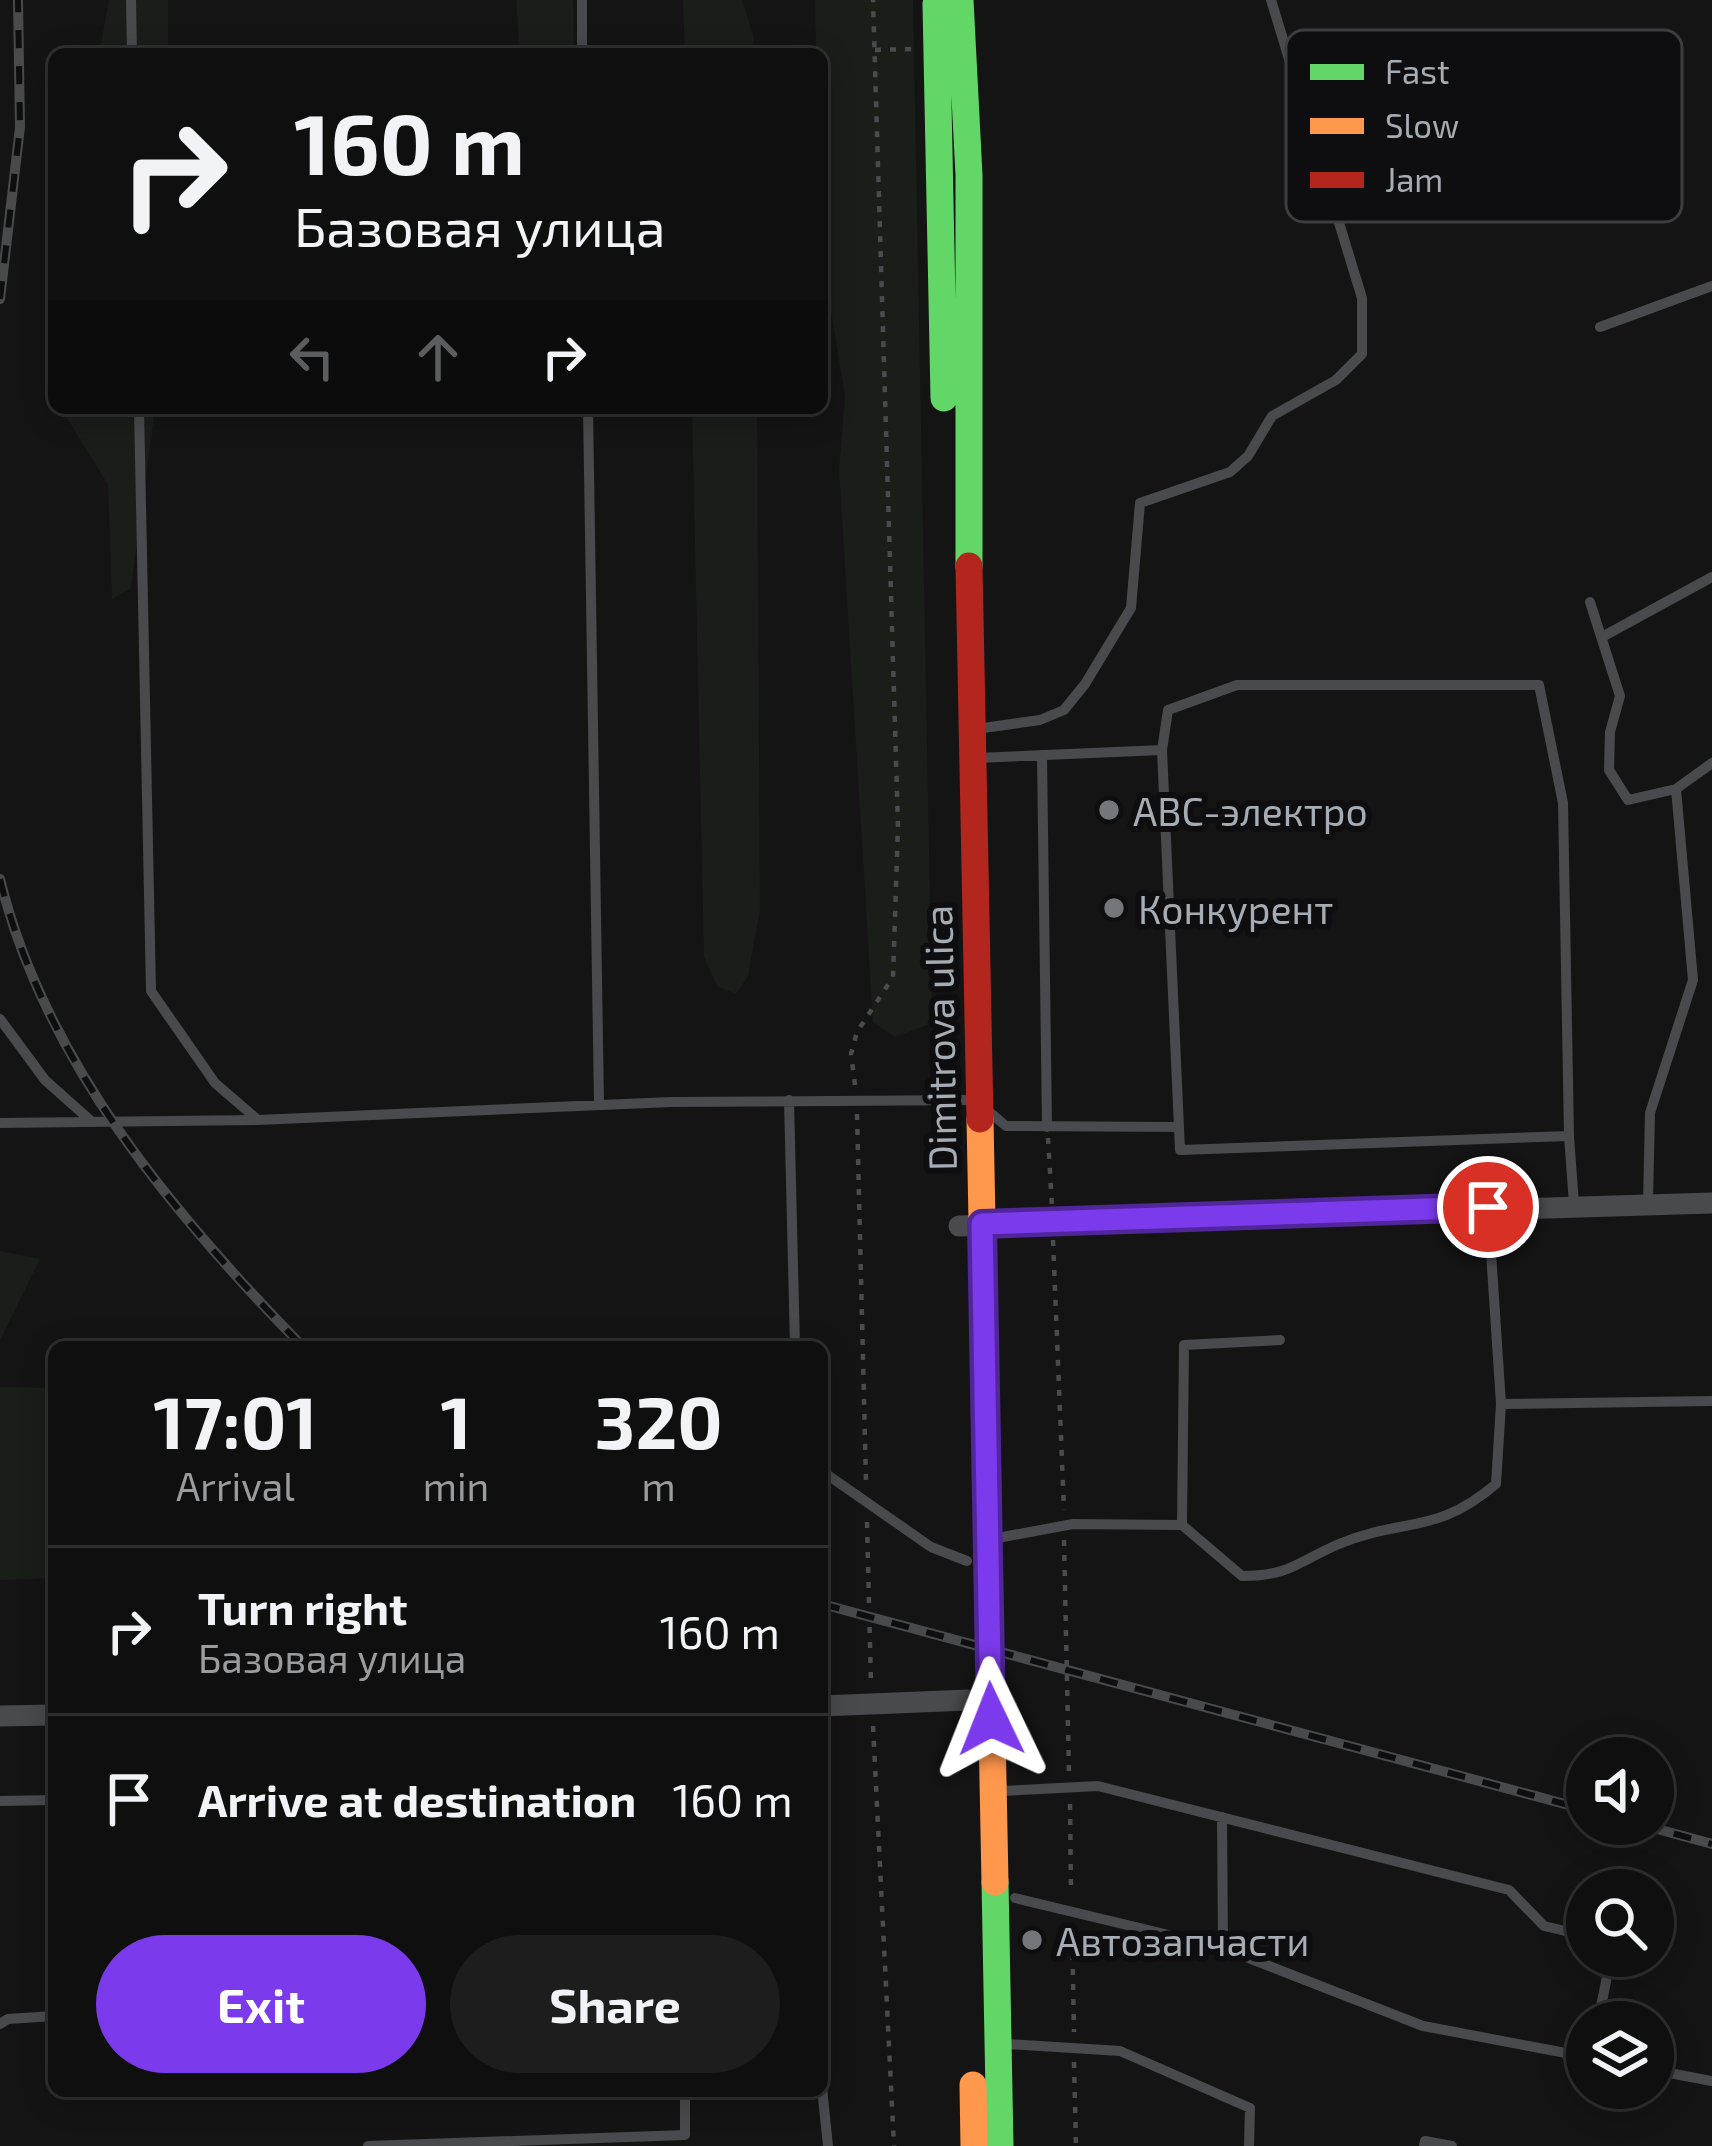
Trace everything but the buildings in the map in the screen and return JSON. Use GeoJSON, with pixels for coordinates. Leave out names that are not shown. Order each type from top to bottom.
{"type":"FeatureCollection","features":[{"type":"Feature","properties":{"kind":"main road","name":"Dimitrova ulica"},"geometry":{"type":"LineString","coordinates":[[936,0],[970,1225],[967,1561],[974,2146]]}},
{"type":"Feature","properties":{"kind":"main road","name":"Dimitrova ulica"},"geometry":{"type":"LineString","coordinates":[[960,0],[969,175],[974,758],[967,1100]]}},
{"type":"Feature","properties":{"kind":"main road","name":"Dimitrova ulica"},"geometry":{"type":"LineString","coordinates":[[970,1225],[989,1540],[1000,2146]]}},
{"type":"Feature","properties":{"kind":"street"},"geometry":{"type":"LineString","coordinates":[[970,1225],[1712,1203]]}},
{"type":"Feature","properties":{"kind":"street"},"geometry":{"type":"LineString","coordinates":[[828,1706],[968,1700]]}},
{"type":"Feature","properties":{"kind":"street"},"geometry":{"type":"LineString","coordinates":[[0,1716],[48,1715]]}},
{"type":"Feature","properties":{"kind":"lane"},"geometry":{"type":"LineString","coordinates":[[131,0],[132,48]]}},
{"type":"Feature","properties":{"kind":"lane"},"geometry":{"type":"LineString","coordinates":[[582,0],[582,48]]}},
{"type":"Feature","properties":{"kind":"lane"},"geometry":{"type":"LineString","coordinates":[[1271,0],[1286,49]]}},
{"type":"Feature","properties":{"kind":"lane"},"geometry":{"type":"LineString","coordinates":[[973,730],[1040,720],[1064,710],[1131,608],[1140,502],[1230,472],[1248,456],[1272,416],[1336,380],[1362,354],[1362,298],[1339,222]]}},
{"type":"Feature","properties":{"kind":"lane"},"geometry":{"type":"LineString","coordinates":[[1600,327],[1712,286]]}},
{"type":"Feature","properties":{"kind":"lane"},"geometry":{"type":"LineString","coordinates":[[139,414],[151,991],[215,1083],[258,1120]]}},
{"type":"Feature","properties":{"kind":"lane"},"geometry":{"type":"LineString","coordinates":[[588,414],[599,1105]]}},
{"type":"Feature","properties":{"kind":"lane"},"geometry":{"type":"LineString","coordinates":[[1602,638],[1712,577]]}},
{"type":"Feature","properties":{"kind":"lane"},"geometry":{"type":"LineString","coordinates":[[1590,602],[1621,696],[1610,732],[1609,770],[1628,800],[1676,789],[1712,763]]}},
{"type":"Feature","properties":{"kind":"lane"},"geometry":{"type":"LineString","coordinates":[[1570,1136],[1180,1150],[1162,750],[1168,710],[1237,686],[1539,685],[1562,803],[1574,1204]]}},
{"type":"Feature","properties":{"kind":"lane"},"geometry":{"type":"LineString","coordinates":[[974,758],[1162,750]]}},
{"type":"Feature","properties":{"kind":"lane"},"geometry":{"type":"LineString","coordinates":[[1042,755],[1047,1126]]}},
{"type":"Feature","properties":{"kind":"lane"},"geometry":{"type":"LineString","coordinates":[[1648,1203],[1650,1113],[1694,980],[1676,789]]}},
{"type":"Feature","properties":{"kind":"lane"},"geometry":{"type":"LineString","coordinates":[[0,1019],[45,1080],[91,1121]]}},
{"type":"Feature","properties":{"kind":"lane"},"geometry":{"type":"LineString","coordinates":[[0,1123],[258,1120],[856,1098],[967,1100],[1006,1126],[1178,1127]]}},
{"type":"Feature","properties":{"kind":"lane"},"geometry":{"type":"LineString","coordinates":[[789,1100],[795,1341]]}},
{"type":"Feature","properties":{"kind":"lane"},"geometry":{"type":"LineString","coordinates":[[989,1540],[1064,1526],[1182,1525],[1241,1576],[1278,1576],[1342,1542],[1453,1517],[1496,1484],[1501,1403],[1488,1207]]}},
{"type":"Feature","properties":{"kind":"lane"},"geometry":{"type":"LineString","coordinates":[[1182,1525],[1184,1346],[1280,1340]]}},
{"type":"Feature","properties":{"kind":"lane"},"geometry":{"type":"LineString","coordinates":[[1501,1403],[1712,1401]]}},
{"type":"Feature","properties":{"kind":"lane"},"geometry":{"type":"LineString","coordinates":[[828,1476],[931,1547],[967,1561]]}},
{"type":"Feature","properties":{"kind":"lane"},"geometry":{"type":"LineString","coordinates":[[993,1791],[1098,1786],[1509,1890],[1544,1926],[1566,1931]]}},
{"type":"Feature","properties":{"kind":"lane"},"geometry":{"type":"LineString","coordinates":[[0,1801],[48,1800]]}},
{"type":"Feature","properties":{"kind":"lane"},"geometry":{"type":"LineString","coordinates":[[1222,1817],[1222,1948]]}},
{"type":"Feature","properties":{"kind":"lane"},"geometry":{"type":"LineString","coordinates":[[1015,1898],[1222,1948],[1423,2026],[1566,2053]]}},
{"type":"Feature","properties":{"kind":"lane"},"geometry":{"type":"LineString","coordinates":[[0,2024],[8,2019],[48,2016]]}},
{"type":"Feature","properties":{"kind":"lane"},"geometry":{"type":"LineString","coordinates":[[996,2043],[1120,2051],[1250,2108],[1250,2146]]}},
{"type":"Feature","properties":{"kind":"lane"},"geometry":{"type":"LineString","coordinates":[[1674,2074],[1712,2081]]}},
{"type":"Feature","properties":{"kind":"lane"},"geometry":{"type":"LineString","coordinates":[[823,2097],[828,2146]]}},
{"type":"Feature","properties":{"kind":"lane"},"geometry":{"type":"LineString","coordinates":[[368,2146],[606,2142],[686,2135],[685,2098]]}},
{"type":"Feature","properties":{"kind":"lane"},"geometry":{"type":"LineString","coordinates":[[1424,2146],[1425,2140],[1452,2146]]}},
{"type":"Feature","properties":{"kind":"path"},"geometry":{"type":"LineString","coordinates":[[873,0],[898,826],[893,977],[857,1031],[851,1054],[872,1704],[894,2146]]}},
{"type":"Feature","properties":{"kind":"path"},"geometry":{"type":"LineString","coordinates":[[875,50],[920,49]]}},
{"type":"Feature","properties":{"kind":"path"},"geometry":{"type":"LineString","coordinates":[[1047,1126],[1064,1526],[1076,2146]]}},
{"type":"Feature","properties":{"kind":"shaded area"},"geometry":{"type":"Polygon","coordinates":[[[109,0],[168,0],[168,48],[100,48],[109,0]]]}},
{"type":"Feature","properties":{"kind":"shaded area"},"geometry":{"type":"Polygon","coordinates":[[[516,0],[573,0],[574,48],[520,48],[516,0]]]}},
{"type":"Feature","properties":{"kind":"shaded area"},"geometry":{"type":"Polygon","coordinates":[[[683,0],[742,0],[754,38],[752,48],[685,48],[683,0]]]}},
{"type":"Feature","properties":{"kind":"shaded area"},"geometry":{"type":"Polygon","coordinates":[[[815,0],[913,0],[932,1007],[927,1025],[895,1037],[873,1022],[839,469],[845,396],[828,293],[828,48],[816,48],[815,0]]]}},
{"type":"Feature","properties":{"kind":"shaded area"},"geometry":{"type":"Polygon","coordinates":[[[65,414],[154,414],[131,588],[112,599],[108,485],[65,414]]]}},
{"type":"Feature","properties":{"kind":"shaded area"},"geometry":{"type":"Polygon","coordinates":[[[692,414],[757,414],[760,910],[748,976],[736,994],[717,986],[704,957],[692,414]]]}},
{"type":"Feature","properties":{"kind":"shaded area"},"geometry":{"type":"Polygon","coordinates":[[[0,1251],[40,1259],[0,1340],[0,1251]]]}},
{"type":"Feature","properties":{"kind":"shaded area"},"geometry":{"type":"Polygon","coordinates":[[[0,1387],[48,1388],[48,1578],[0,1580],[0,1387]]]}},
{"type":"Feature","properties":{"kind":"railway"},"geometry":{"type":"LineString","coordinates":[[0,299],[20,127],[18,0]]}},
{"type":"Feature","properties":{"kind":"railway"},"geometry":{"type":"LineString","coordinates":[[0,879],[20,946],[81,1073],[162,1189],[297,1341]]}},
{"type":"Feature","properties":{"kind":"railway"},"geometry":{"type":"LineString","coordinates":[[828,1606],[1566,1804]]}},
{"type":"Feature","properties":{"kind":"railway"},"geometry":{"type":"LineString","coordinates":[[1674,1834],[1712,1844]]}},
{"type":"Feature","properties":{"kind":"traffic: fast"},"geometry":{"type":"LineString","coordinates":[[960,0],[969,175],[969,566]]}},
{"type":"Feature","properties":{"kind":"traffic: fast"},"geometry":{"type":"LineString","coordinates":[[936,4],[944,398]]}},
{"type":"Feature","properties":{"kind":"traffic: fast"},"geometry":{"type":"LineString","coordinates":[[995,1882],[1000,2146]]}},
{"type":"Feature","properties":{"kind":"traffic: slow"},"geometry":{"type":"LineString","coordinates":[[980,1119],[995,1882]]}},
{"type":"Feature","properties":{"kind":"traffic: slow"},"geometry":{"type":"LineString","coordinates":[[973,2085],[974,2146]]}},
{"type":"Feature","properties":{"kind":"traffic: jam"},"geometry":{"type":"LineString","coordinates":[[969,566],[980,1119]]}},
{"type":"Feature","properties":{"kind":"place","name":"АВС-электро"},"geometry":{"type":"Point","coordinates":[1109,810]}},
{"type":"Feature","properties":{"kind":"place","name":"Конкурент"},"geometry":{"type":"Point","coordinates":[1114,908]}},
{"type":"Feature","properties":{"kind":"place","name":"Автозапчасти"},"geometry":{"type":"Point","coordinates":[1032,1940]}},
{"type":"Feature","properties":{"kind":"route"},"geometry":{"type":"LineString","coordinates":[[991,1719],[982,1224],[1488,1207]]}}]}
